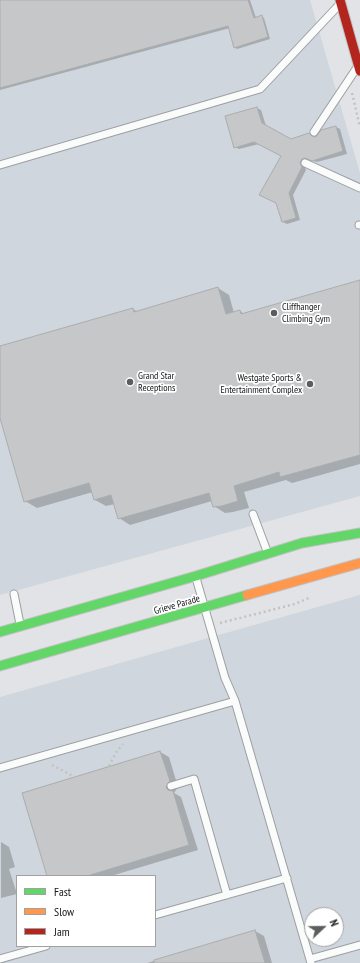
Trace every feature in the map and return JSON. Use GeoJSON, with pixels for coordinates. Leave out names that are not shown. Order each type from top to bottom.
{"type":"FeatureCollection","features":[{"type":"Feature","properties":{"kind":"main road"},"geometry":{"type":"LineString","coordinates":[[340,1],[359,68]]}},
{"type":"Feature","properties":{"kind":"main road"},"geometry":{"type":"LineString","coordinates":[[0,632],[196,576],[268,553],[319,539],[360,533]]}},
{"type":"Feature","properties":{"kind":"main road","name":"Grieve Parade"},"geometry":{"type":"LineString","coordinates":[[0,666],[205,609],[360,563]]}},
{"type":"Feature","properties":{"kind":"lane"},"geometry":{"type":"LineString","coordinates":[[0,165],[260,89],[340,1]]}},
{"type":"Feature","properties":{"kind":"lane"},"geometry":{"type":"LineString","coordinates":[[314,132],[359,68]]}},
{"type":"Feature","properties":{"kind":"lane"},"geometry":{"type":"LineString","coordinates":[[305,162],[360,188]]}},
{"type":"Feature","properties":{"kind":"lane"},"geometry":{"type":"LineString","coordinates":[[253,514],[268,553]]}},
{"type":"Feature","properties":{"kind":"lane"},"geometry":{"type":"LineString","coordinates":[[196,576],[225,678],[235,701],[311,961],[360,945]]}},
{"type":"Feature","properties":{"kind":"lane"},"geometry":{"type":"LineString","coordinates":[[14,594],[20,626]]}},
{"type":"Feature","properties":{"kind":"lane"},"geometry":{"type":"LineString","coordinates":[[0,768],[235,701]]}},
{"type":"Feature","properties":{"kind":"lane"},"geometry":{"type":"LineString","coordinates":[[171,786],[194,779],[227,895]]}},
{"type":"Feature","properties":{"kind":"lane"},"geometry":{"type":"LineString","coordinates":[[156,915],[287,878]]}},
{"type":"Feature","properties":{"kind":"lane"},"geometry":{"type":"LineString","coordinates":[[0,959],[42,947]]}},
{"type":"Feature","properties":{"kind":"path"},"geometry":{"type":"LineString","coordinates":[[109,766],[117,751],[137,729]]}},
{"type":"Feature","properties":{"kind":"path"},"geometry":{"type":"LineString","coordinates":[[49,764],[56,765],[75,777]]}},
{"type":"Feature","properties":{"kind":"shaded area"},"geometry":{"type":"Polygon","coordinates":[[[0,0],[310,0],[360,173],[360,496],[0,595],[0,0]]]}},
{"type":"Feature","properties":{"kind":"shaded area"},"geometry":{"type":"Polygon","coordinates":[[[360,595],[360,963],[0,963],[0,697],[360,595]]]}},
{"type":"Feature","properties":{"kind":"building"},"geometry":{"type":"Polygon","coordinates":[[[0,0],[248,0],[254,18],[262,15],[268,37],[234,48],[228,26],[0,88],[0,0]]]}},
{"type":"Feature","properties":{"kind":"building"},"geometry":{"type":"Polygon","coordinates":[[[257,107],[262,123],[291,139],[309,133],[316,137],[321,130],[336,126],[343,151],[312,161],[305,158],[302,159],[300,163],[302,167],[289,193],[296,218],[282,222],[276,203],[259,195],[281,156],[254,142],[234,148],[225,116],[257,107]]]}},
{"type":"Feature","properties":{"kind":"building","name":"Grand Star Receptions"},"geometry":{"type":"Polygon","coordinates":[[[360,280],[360,455],[280,477],[279,472],[234,486],[238,501],[222,506],[213,507],[209,493],[118,519],[111,495],[94,500],[89,483],[24,502],[0,418],[0,346],[133,308],[134,312],[218,287],[226,314],[240,310],[241,314],[360,280]]]}},
{"type":"Feature","properties":{"kind":"building"},"geometry":{"type":"Polygon","coordinates":[[[160,751],[170,781],[166,787],[168,790],[173,791],[189,845],[90,875],[47,875],[22,793],[160,751]]]}},
{"type":"Feature","properties":{"kind":"building"},"geometry":{"type":"Polygon","coordinates":[[[255,930],[265,963],[154,963],[154,960],[255,930]]]}},
{"type":"Feature","properties":{"kind":"traffic: fast"},"geometry":{"type":"LineString","coordinates":[[0,632],[196,576],[302,543],[360,533]]}},
{"type":"Feature","properties":{"kind":"traffic: fast"},"geometry":{"type":"LineString","coordinates":[[0,666],[247,595]]}},
{"type":"Feature","properties":{"kind":"traffic: slow"},"geometry":{"type":"LineString","coordinates":[[247,595],[360,563]]}},
{"type":"Feature","properties":{"kind":"traffic: jam"},"geometry":{"type":"LineString","coordinates":[[340,0],[360,71]]}},
{"type":"Feature","properties":{"kind":"place","name":"Cliffhanger Climbing Gym"},"geometry":{"type":"Point","coordinates":[274,313]}},
{"type":"Feature","properties":{"kind":"place","name":"Grand Star Receptions"},"geometry":{"type":"Point","coordinates":[130,382]}},
{"type":"Feature","properties":{"kind":"place","name":"Westgate Sports & Entertainment Complex"},"geometry":{"type":"Point","coordinates":[310,384]}}]}
